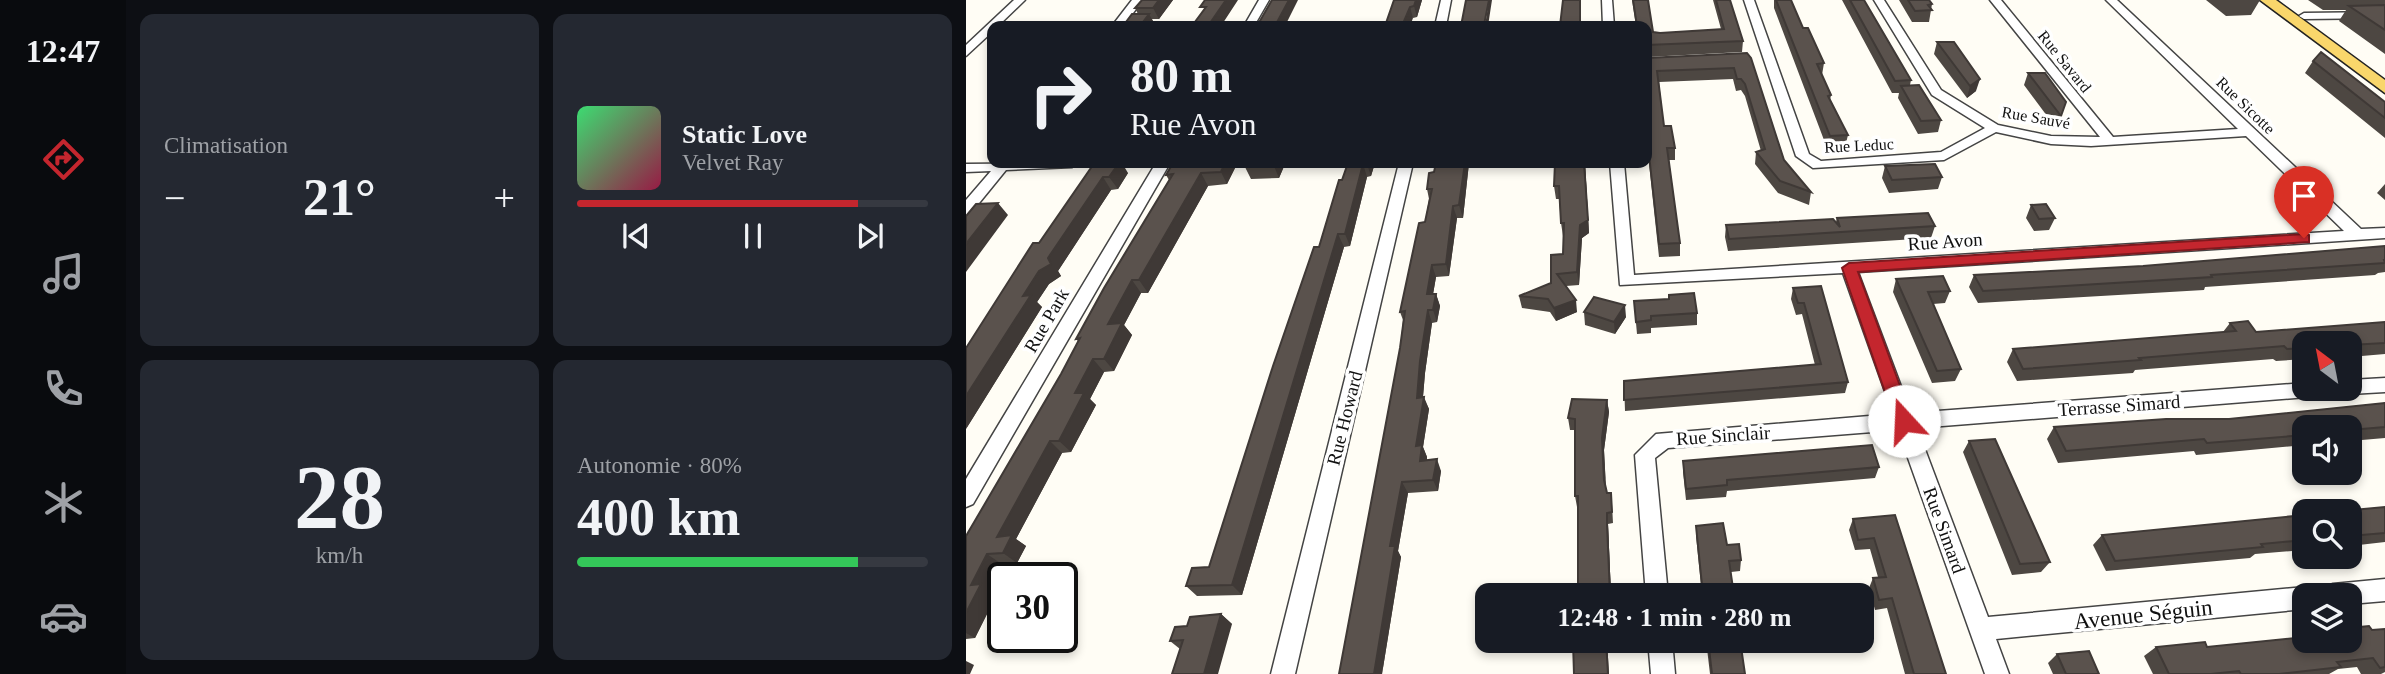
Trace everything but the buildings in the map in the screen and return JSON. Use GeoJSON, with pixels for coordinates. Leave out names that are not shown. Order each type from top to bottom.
{"type":"FeatureCollection","features":[{"type":"Feature","properties":{"kind":"main road"},"geometry":{"type":"LineString","coordinates":[[2267,0],[2385,88]]}},
{"type":"Feature","properties":{"kind":"main road"},"geometry":{"type":"LineString","coordinates":[[2282,0],[2385,75]]}},
{"type":"Feature","properties":{"kind":"street"},"geometry":{"type":"LineString","coordinates":[[997,21],[1020,0]]}},
{"type":"Feature","properties":{"kind":"street"},"geometry":{"type":"LineString","coordinates":[[1121,21],[1138,0]]}},
{"type":"Feature","properties":{"kind":"street"},"geometry":{"type":"LineString","coordinates":[[1252,21],[1264,0]]}},
{"type":"Feature","properties":{"kind":"street"},"geometry":{"type":"LineString","coordinates":[[1441,21],[1446,0]]}},
{"type":"Feature","properties":{"kind":"street"},"geometry":{"type":"LineString","coordinates":[[1607,0],[1609,21]]}},
{"type":"Feature","properties":{"kind":"street","name":"Rue Leduc"},"geometry":{"type":"LineString","coordinates":[[1749,0],[1762,58],[1803,156],[1818,165],[1944,156],[1994,128]]}},
{"type":"Feature","properties":{"kind":"street","name":"Rue Sauvé"},"geometry":{"type":"LineString","coordinates":[[1879,0],[1936,92],[1994,128],[2050,140],[2110,141],[2248,132]]}},
{"type":"Feature","properties":{"kind":"street","name":"Rue Savard"},"geometry":{"type":"LineString","coordinates":[[1995,0],[2110,141]]}},
{"type":"Feature","properties":{"kind":"street","name":"Rue Sicotte"},"geometry":{"type":"LineString","coordinates":[[2111,0],[2358,235]]}},
{"type":"Feature","properties":{"kind":"street"},"geometry":{"type":"LineString","coordinates":[[2304,16],[2385,15]]}},
{"type":"Feature","properties":{"kind":"street"},"geometry":{"type":"LineString","coordinates":[[966,51],[987,31]]}},
{"type":"Feature","properties":{"kind":"street"},"geometry":{"type":"LineString","coordinates":[[966,168],[987,166]]}},
{"type":"Feature","properties":{"kind":"street"},"geometry":{"type":"LineString","coordinates":[[966,210],[1001,168]]}},
{"type":"Feature","properties":{"kind":"street","name":"Rue Park"},"geometry":{"type":"LineString","coordinates":[[966,498],[1160,168]]}},
{"type":"Feature","properties":{"kind":"street","name":"Rue Howard"},"geometry":{"type":"LineString","coordinates":[[1283,674],[1405,168]]}},
{"type":"Feature","properties":{"kind":"street","name":"Rue Avon"},"geometry":{"type":"LineString","coordinates":[[1617,168],[1626,281],[2385,233]]}},
{"type":"Feature","properties":{"kind":"street","name":"Rue Simard"},"geometry":{"type":"LineString","coordinates":[[1849,268],[1997,674]]}},
{"type":"Feature","properties":{"kind":"street"},"geometry":{"type":"LineString","coordinates":[[2362,386],[2385,384]]}},
{"type":"Feature","properties":{"kind":"street","name":"Terrasse Simard"},"geometry":{"type":"LineString","coordinates":[[1904,421],[2292,391]]}},
{"type":"Feature","properties":{"kind":"street","name":"Rue Sinclair"},"geometry":{"type":"LineString","coordinates":[[1656,583],[1646,455],[1663,440],[1904,421]]}},
{"type":"Feature","properties":{"kind":"street"},"geometry":{"type":"LineString","coordinates":[[2362,592],[2385,590]]}},
{"type":"Feature","properties":{"kind":"street","name":"Avenue Séguin"},"geometry":{"type":"LineString","coordinates":[[1981,629],[2292,599]]}},
{"type":"Feature","properties":{"kind":"street"},"geometry":{"type":"LineString","coordinates":[[1661,653],[1663,674]]}},
{"type":"Feature","properties":{"kind":"route"},"geometry":{"type":"LineString","coordinates":[[1904,421],[1849,268],[2304,238]]}}]}
